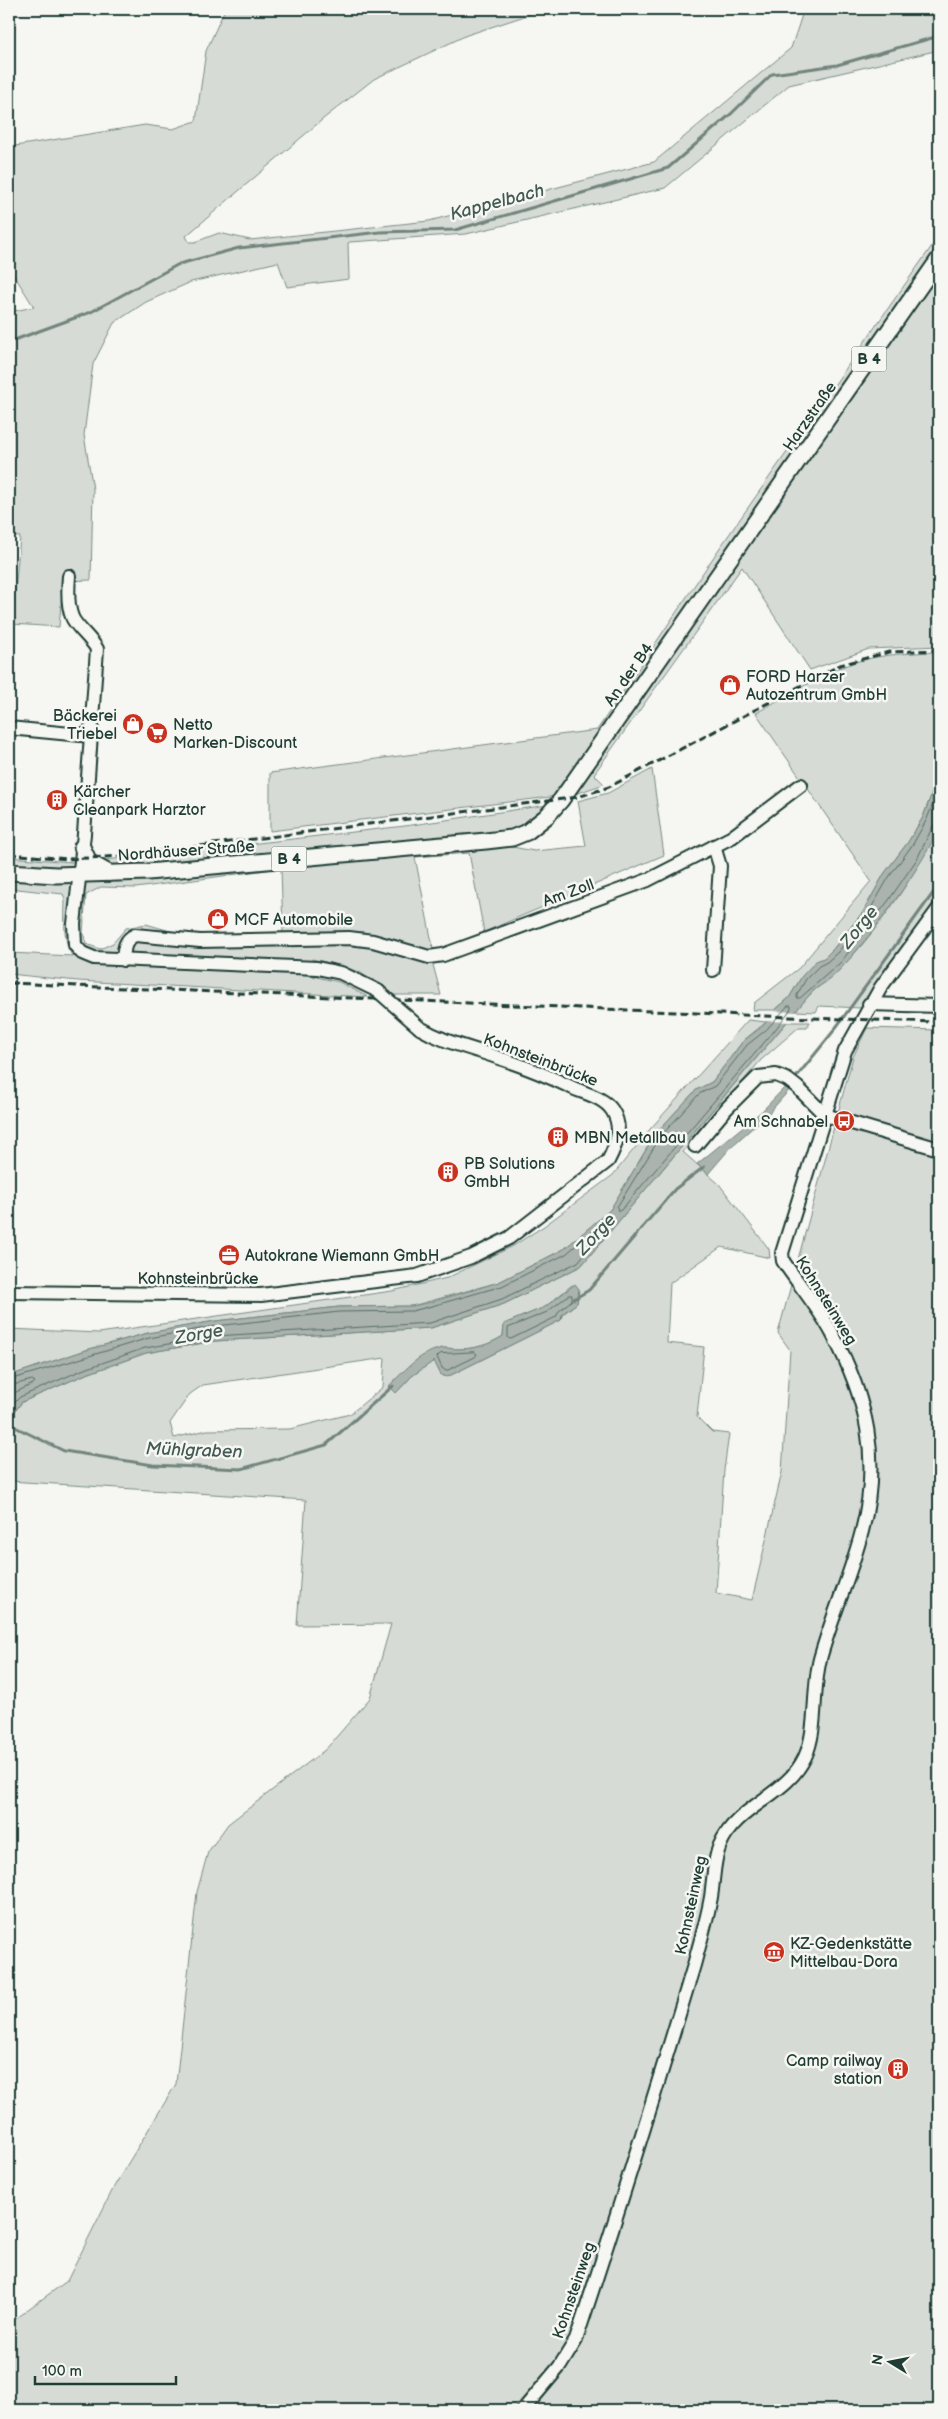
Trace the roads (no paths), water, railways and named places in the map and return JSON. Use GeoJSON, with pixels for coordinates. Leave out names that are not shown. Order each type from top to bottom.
{"type":"FeatureCollection","features":[{"type":"Feature","properties":{"kind":"main road","name":"Harzstraße"},"geometry":{"type":"LineString","coordinates":[[724,568],[939,259]]}},
{"type":"Feature","properties":{"kind":"main road","name":"An der B4"},"geometry":{"type":"LineString","coordinates":[[561,800],[724,568]]}},
{"type":"Feature","properties":{"kind":"main road","name":"Nordhäuser Straße"},"geometry":{"type":"LineString","coordinates":[[9,872],[80,875],[110,874],[221,866],[512,838],[528,832],[561,800]]}},
{"type":"Feature","properties":{"kind":"main road"},"geometry":{"type":"LineString","coordinates":[[82,847],[88,862],[110,874]]}},
{"type":"Feature","properties":{"kind":"street"},"geometry":{"type":"LineString","coordinates":[[69,576],[68,591],[72,618],[97,649],[80,875]]}},
{"type":"Feature","properties":{"kind":"street"},"geometry":{"type":"LineString","coordinates":[[9,728],[90,736]]}},
{"type":"Feature","properties":{"kind":"street","name":"Am Zoll"},"geometry":{"type":"LineString","coordinates":[[123,960],[125,944],[129,938],[135,935],[200,941],[349,938],[372,941],[429,957],[443,955],[648,880],[732,837],[801,785]]}},
{"type":"Feature","properties":{"kind":"street"},"geometry":{"type":"LineString","coordinates":[[713,970],[720,866],[714,846]]}},
{"type":"Feature","properties":{"kind":"street","name":"Kohnsteinbrücke"},"geometry":{"type":"LineString","coordinates":[[9,1292],[261,1296],[417,1276],[471,1257],[509,1238],[608,1160],[617,1143],[616,1118],[612,1110],[603,1102],[548,1076],[501,1058],[440,1040],[420,1028],[378,991],[326,969],[123,960],[94,958],[82,953],[75,945],[74,924],[80,875]]}},
{"type":"Feature","properties":{"kind":"street","name":"Kohnsteinweg"},"geometry":{"type":"LineString","coordinates":[[523,2410],[560,2366],[576,2340],[653,2102],[705,1926],[715,1860],[721,1843],[738,1820],[781,1787],[798,1769],[810,1742],[820,1660],[862,1533],[868,1505],[871,1462],[868,1426],[861,1400],[831,1331],[783,1261],[782,1252],[845,1051],[870,1004],[939,908]]}},
{"type":"Feature","properties":{"kind":"street"},"geometry":{"type":"LineString","coordinates":[[870,1004],[939,1006]]}},
{"type":"Feature","properties":{"kind":"street"},"geometry":{"type":"LineString","coordinates":[[695,1146],[727,1108],[758,1077],[776,1075],[792,1083],[825,1115],[939,1149]]}},
{"type":"Feature","properties":{"kind":"street"},"geometry":{"type":"LineString","coordinates":[[808,1098],[832,1093]]}},
{"type":"Feature","properties":{"kind":"water","name":"Zorge"},"geometry":{"type":"Polygon","coordinates":[[[939,774],[940,818],[934,838],[909,881],[892,905],[842,968],[812,992],[581,1266],[504,1304],[431,1328],[215,1341],[146,1353],[84,1375],[22,1402],[9,1419],[9,1376],[86,1350],[148,1333],[215,1321],[339,1307],[412,1306],[431,1302],[499,1282],[564,1249],[610,1210],[656,1133],[696,1090],[712,1082],[743,1041],[763,1026],[775,1010],[789,998],[802,976],[816,961],[824,958],[834,948],[863,912],[884,874],[908,842],[923,817],[939,774]]]}},
{"type":"Feature","properties":{"kind":"water"},"geometry":{"type":"Polygon","coordinates":[[[788,1084],[792,1087],[768,1114],[732,1146],[708,1174],[697,1164],[762,1111],[788,1084]]]}},
{"type":"Feature","properties":{"kind":"water"},"geometry":{"type":"Polygon","coordinates":[[[575,1284],[579,1289],[577,1303],[562,1314],[561,1320],[447,1377],[441,1375],[434,1361],[412,1376],[396,1393],[389,1386],[411,1364],[432,1351],[444,1348],[476,1347],[498,1339],[503,1336],[504,1324],[545,1307],[575,1284]]]}},
{"type":"Feature","properties":{"kind":"waterway","name":"Kappelbach"},"geometry":{"type":"LineString","coordinates":[[9,342],[91,312],[179,264],[239,248],[380,232],[455,230],[668,168],[731,114],[772,74],[837,65],[939,36]]}},
{"type":"Feature","properties":{"kind":"waterway"},"geometry":{"type":"LineString","coordinates":[[794,1080],[832,1033],[939,885]]}},
{"type":"Feature","properties":{"kind":"waterway","name":"Mühlgraben"},"geometry":{"type":"LineString","coordinates":[[574,1299],[589,1290],[675,1189],[704,1167]]}},
{"type":"Feature","properties":{"kind":"waterway","name":"Mühlgraben"},"geometry":{"type":"LineString","coordinates":[[9,1424],[64,1451],[153,1465],[241,1469],[326,1445],[393,1386]]}},
{"type":"Feature","properties":{"kind":"railway"},"geometry":{"type":"LineString","coordinates":[[9,854],[69,859],[122,856],[578,797],[609,787],[840,665],[889,652],[939,650]]}},
{"type":"Feature","properties":{"kind":"railway"},"geometry":{"type":"LineString","coordinates":[[9,983],[939,1022]]}},
{"type":"Feature","properties":{"kind":"place","name":"FORD Harzer Autozentrum GmbH"},"geometry":{"type":"Point","coordinates":[730,685]}},
{"type":"Feature","properties":{"kind":"place","name":"Bäckerei Triebel"},"geometry":{"type":"Point","coordinates":[133,724]}},
{"type":"Feature","properties":{"kind":"place","name":"Netto Marken-Discount"},"geometry":{"type":"Point","coordinates":[157,733]}},
{"type":"Feature","properties":{"kind":"place","name":"Kärcher Cleanpark Harztor"},"geometry":{"type":"Point","coordinates":[57,800]}},
{"type":"Feature","properties":{"kind":"place","name":"MCF Automobile"},"geometry":{"type":"Point","coordinates":[218,919]}},
{"type":"Feature","properties":{"kind":"place","name":"Am Schnabel"},"geometry":{"type":"Point","coordinates":[844,1121]}},
{"type":"Feature","properties":{"kind":"place","name":"MBN Metallbau"},"geometry":{"type":"Point","coordinates":[558,1137]}},
{"type":"Feature","properties":{"kind":"place","name":"PB Solutions GmbH"},"geometry":{"type":"Point","coordinates":[448,1172]}},
{"type":"Feature","properties":{"kind":"place","name":"Autokrane Wiemann GmbH"},"geometry":{"type":"Point","coordinates":[229,1255]}},
{"type":"Feature","properties":{"kind":"place","name":"KZ-Gedenkstätte Mittelbau-Dora"},"geometry":{"type":"Point","coordinates":[774,1952]}},
{"type":"Feature","properties":{"kind":"place","name":"Camp railway station"},"geometry":{"type":"Point","coordinates":[898,2069]}}]}
